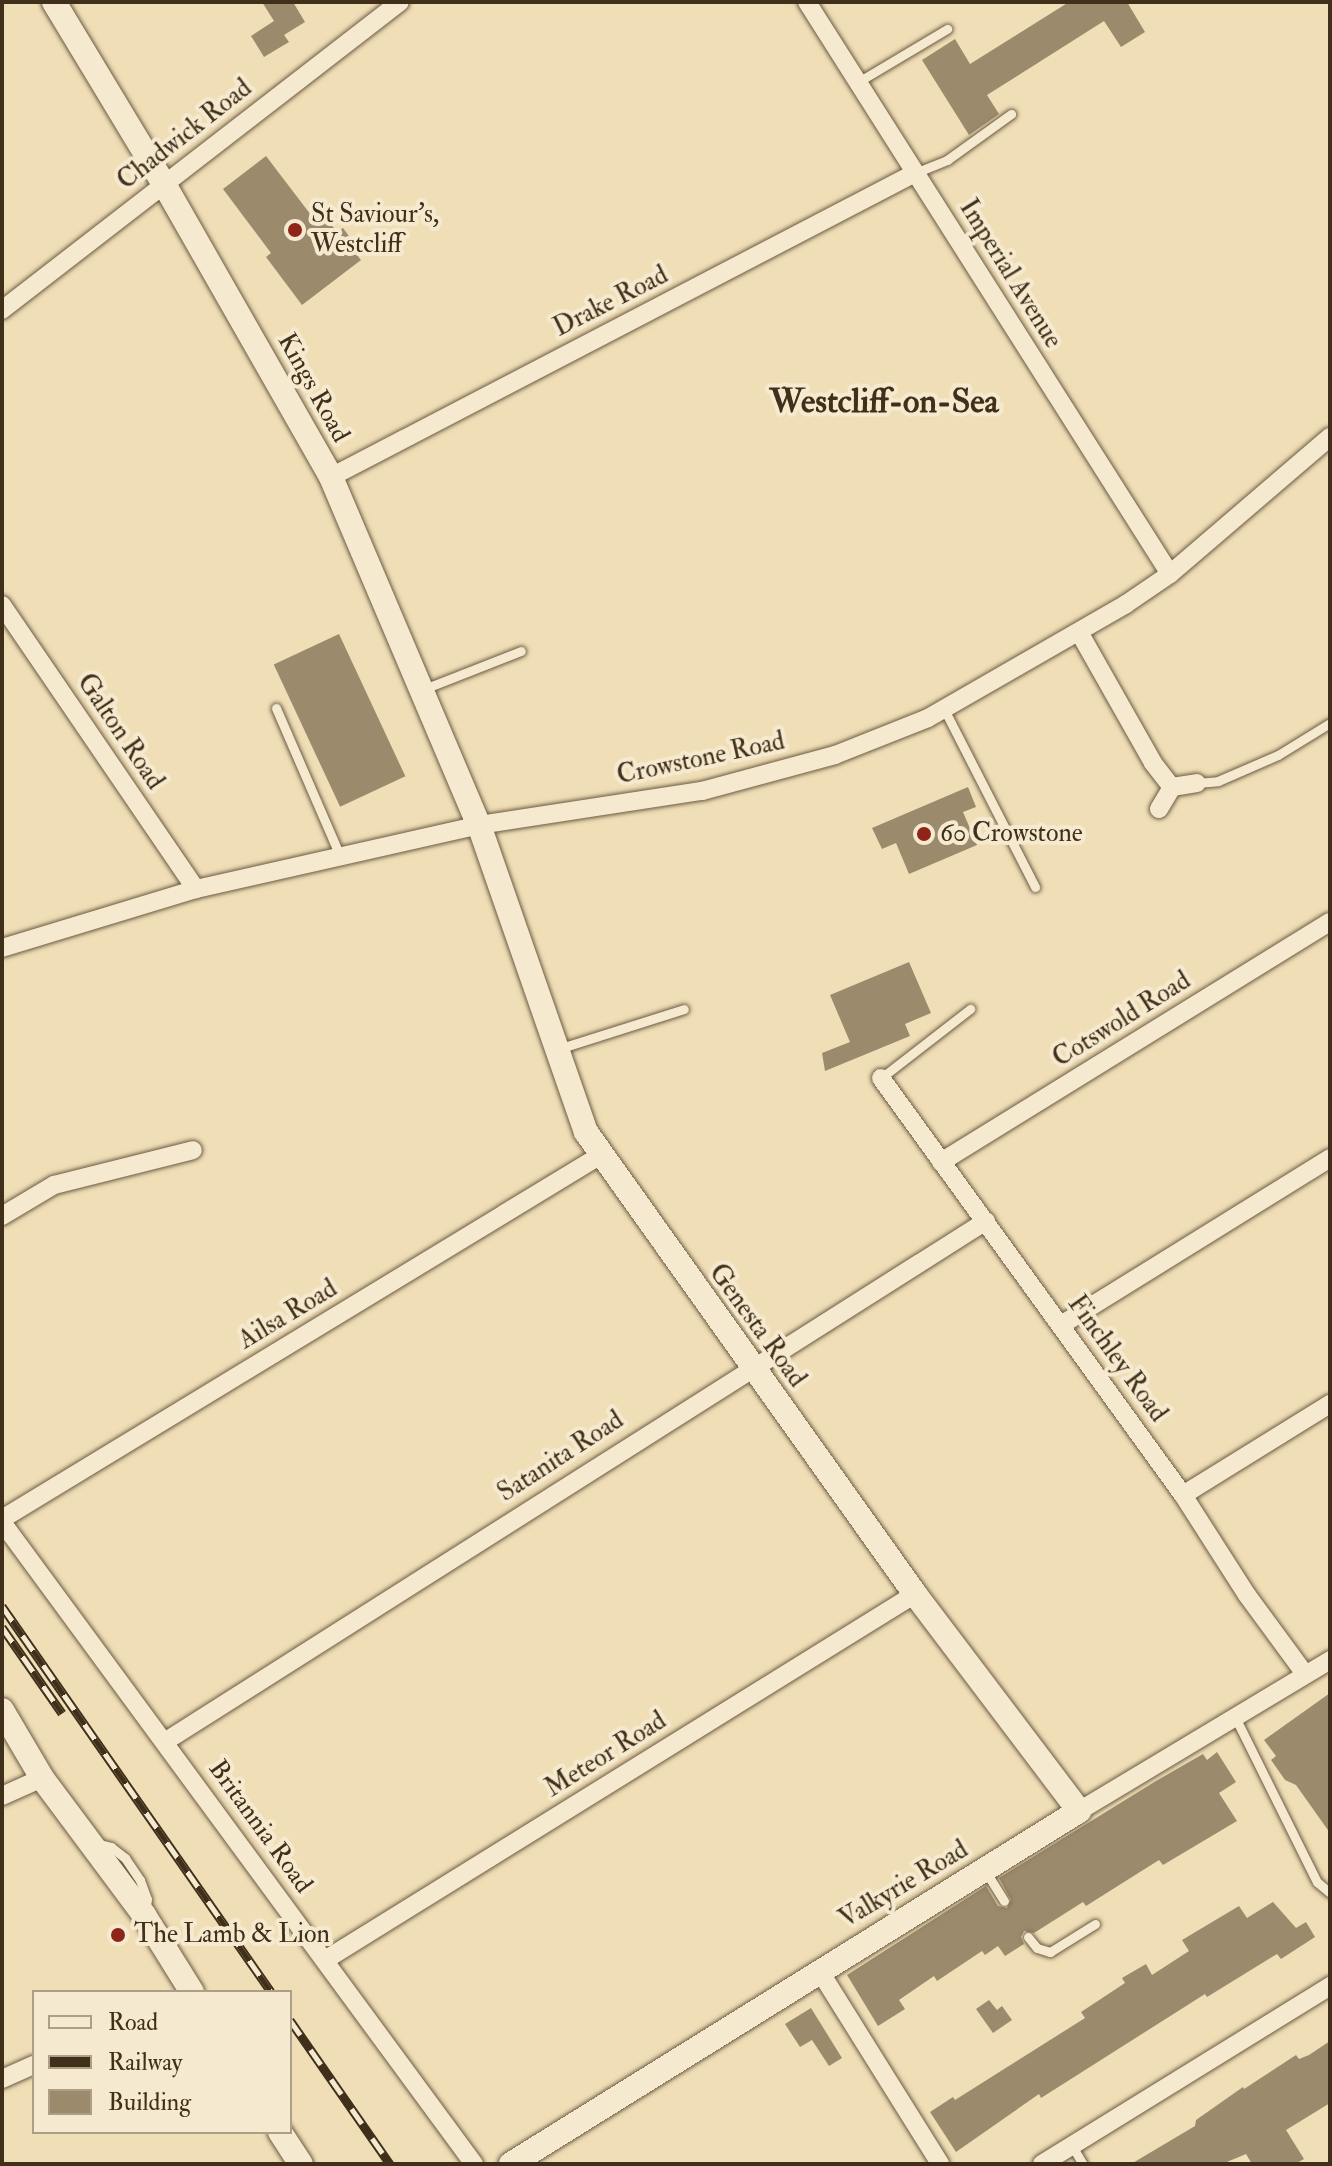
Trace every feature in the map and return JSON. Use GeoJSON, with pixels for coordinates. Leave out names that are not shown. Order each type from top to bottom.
{"type":"FeatureCollection","features":[{"type":"Feature","properties":{"kind":"street","name":"Kings Road"},"geometry":{"type":"LineString","coordinates":[[54,2],[164,184],[331,477],[479,825]]}},
{"type":"Feature","properties":{"kind":"street","name":"Chadwick Road"},"geometry":{"type":"LineString","coordinates":[[2,310],[400,2]]}},
{"type":"Feature","properties":{"kind":"street","name":"Imperial Avenue"},"geometry":{"type":"LineString","coordinates":[[807,2],[1170,574]]}},
{"type":"Feature","properties":{"kind":"street","name":"Drake Road"},"geometry":{"type":"LineString","coordinates":[[331,477],[915,173]]}},
{"type":"Feature","properties":{"kind":"street","name":"Crowstone Road"},"geometry":{"type":"LineString","coordinates":[[2,948],[196,889],[479,825],[702,791],[835,755],[944,709],[1079,632],[1170,574],[1330,437]]}},
{"type":"Feature","properties":{"kind":"street","name":"Galton Road"},"geometry":{"type":"LineString","coordinates":[[2,605],[196,889]]}},
{"type":"Feature","properties":{"kind":"street"},"geometry":{"type":"LineString","coordinates":[[1079,632],[1153,763],[1172,787]]}},
{"type":"Feature","properties":{"kind":"street"},"geometry":{"type":"LineString","coordinates":[[1172,787],[1197,783]]}},
{"type":"Feature","properties":{"kind":"street"},"geometry":{"type":"LineString","coordinates":[[1159,809],[1172,787]]}},
{"type":"Feature","properties":{"kind":"street","name":"Genesta Road"},"geometry":{"type":"LineString","coordinates":[[479,825],[586,1132],[915,1594],[1079,1811]]}},
{"type":"Feature","properties":{"kind":"street","name":"Cotswold Road"},"geometry":{"type":"LineString","coordinates":[[941,1162],[1330,922]]}},
{"type":"Feature","properties":{"kind":"street","name":"Finchley Road"},"geometry":{"type":"LineString","coordinates":[[881,1078],[1183,1495],[1247,1595],[1305,1674]]}},
{"type":"Feature","properties":{"kind":"street"},"geometry":{"type":"LineString","coordinates":[[2,1216],[54,1185],[193,1150]]}},
{"type":"Feature","properties":{"kind":"street","name":"Ailsa Road"},"geometry":{"type":"LineString","coordinates":[[2,1520],[601,1155]]}},
{"type":"Feature","properties":{"kind":"street"},"geometry":{"type":"LineString","coordinates":[[1061,1325],[1330,1158]]}},
{"type":"Feature","properties":{"kind":"street","name":"Satanita Road"},"geometry":{"type":"LineString","coordinates":[[166,1741],[752,1366],[986,1221]]}},
{"type":"Feature","properties":{"kind":"street"},"geometry":{"type":"LineString","coordinates":[[1183,1495],[1330,1404]]}},
{"type":"Feature","properties":{"kind":"street","name":"Britannia Road"},"geometry":{"type":"LineString","coordinates":[[2,1520],[474,2164]]}},
{"type":"Feature","properties":{"kind":"street","name":"Meteor Road"},"geometry":{"type":"LineString","coordinates":[[325,1960],[915,1594]]}},
{"type":"Feature","properties":{"kind":"street","name":"Valkyrie Road"},"geometry":{"type":"LineString","coordinates":[[511,2164],[819,1970],[1330,1660]]}},
{"type":"Feature","properties":{"kind":"street"},"geometry":{"type":"LineString","coordinates":[[2,1710],[42,1778],[144,1915],[191,1990]]}},
{"type":"Feature","properties":{"kind":"street"},"geometry":{"type":"LineString","coordinates":[[2,1796],[42,1778]]}},
{"type":"Feature","properties":{"kind":"street"},"geometry":{"type":"LineString","coordinates":[[819,1970],[940,2164]]}},
{"type":"Feature","properties":{"kind":"street"},"geometry":{"type":"LineString","coordinates":[[1042,2164],[1330,1986]]}},
{"type":"Feature","properties":{"kind":"street"},"geometry":{"type":"LineString","coordinates":[[2,2079],[32,2066]]}},
{"type":"Feature","properties":{"kind":"street"},"geometry":{"type":"LineString","coordinates":[[281,2134],[301,2164]]}},
{"type":"Feature","properties":{"kind":"lane"},"geometry":{"type":"LineString","coordinates":[[858,82],[947,29]]}},
{"type":"Feature","properties":{"kind":"lane"},"geometry":{"type":"LineString","coordinates":[[915,173],[947,160],[1011,114]]}},
{"type":"Feature","properties":{"kind":"lane"},"geometry":{"type":"LineString","coordinates":[[422,690],[521,651]]}},
{"type":"Feature","properties":{"kind":"lane"},"geometry":{"type":"LineString","coordinates":[[276,708],[340,856]]}},
{"type":"Feature","properties":{"kind":"lane"},"geometry":{"type":"LineString","coordinates":[[944,709],[1035,887]]}},
{"type":"Feature","properties":{"kind":"lane"},"geometry":{"type":"LineString","coordinates":[[1197,783],[1218,781],[1278,755],[1330,723]]}},
{"type":"Feature","properties":{"kind":"lane"},"geometry":{"type":"LineString","coordinates":[[558,1049],[684,1009]]}},
{"type":"Feature","properties":{"kind":"lane"},"geometry":{"type":"LineString","coordinates":[[881,1078],[970,1009]]}},
{"type":"Feature","properties":{"kind":"lane"},"geometry":{"type":"LineString","coordinates":[[1235,1717],[1317,1882],[1330,1893]]}},
{"type":"Feature","properties":{"kind":"lane"},"geometry":{"type":"LineString","coordinates":[[984,1869],[1004,1901]]}},
{"type":"Feature","properties":{"kind":"lane"},"geometry":{"type":"LineString","coordinates":[[1028,1937],[1037,1948],[1050,1952],[1095,1924]]}},
{"type":"Feature","properties":{"kind":"lane"},"geometry":{"type":"LineString","coordinates":[[1072,2146],[1083,2164]]}},
{"type":"Feature","properties":{"kind":"building"},"geometry":{"type":"Polygon","coordinates":[[[262,2],[293,2],[305,22],[284,35],[289,42],[264,57],[251,36],[274,21],[262,2]]]}},
{"type":"Feature","properties":{"kind":"building"},"geometry":{"type":"Polygon","coordinates":[[[1069,2],[1127,2],[1145,32],[1121,47],[1104,21],[987,95],[999,114],[969,135],[922,60],[955,39],[970,64],[1069,2]]]}},
{"type":"Feature","properties":{"kind":"building","name":"St Saviour's, Westcliff"},"geometry":{"type":"Polygon","coordinates":[[[266,156],[314,219],[322,213],[337,232],[343,228],[357,247],[353,250],[361,260],[302,305],[266,257],[271,253],[223,189],[266,156]]]}},
{"type":"Feature","properties":{"kind":"building"},"geometry":{"type":"Polygon","coordinates":[[[339,634],[405,776],[340,807],[274,664],[339,634]]]}},
{"type":"Feature","properties":{"kind":"building","name":"60 Crowstone"},"geometry":{"type":"Polygon","coordinates":[[[968,787],[976,807],[963,812],[977,845],[909,874],[896,843],[882,849],[872,828],[968,787]]]}},
{"type":"Feature","properties":{"kind":"building"},"geometry":{"type":"Polygon","coordinates":[[[909,962],[931,1013],[905,1024],[910,1036],[825,1071],[822,1053],[850,1042],[830,995],[909,962]]]}},
{"type":"Feature","properties":{"kind":"building"},"geometry":{"type":"Polygon","coordinates":[[[1330,1693],[1330,1833],[1296,1785],[1285,1780],[1271,1760],[1276,1756],[1264,1740],[1330,1693]]]}},
{"type":"Feature","properties":{"kind":"building"},"geometry":{"type":"Polygon","coordinates":[[[1217,1752],[1236,1782],[1219,1793],[1237,1821],[1163,1865],[1159,1860],[1086,1906],[1083,1902],[1034,1933],[1024,1931],[1021,1937],[1024,1944],[1005,1956],[998,1946],[985,1955],[982,1951],[937,1981],[934,1976],[899,2000],[905,2009],[878,2026],[847,1975],[986,1886],[998,1906],[1007,1908],[1011,1900],[999,1878],[1156,1781],[1203,1754],[1207,1760],[1217,1752]]]}},
{"type":"Feature","properties":{"kind":"building"},"geometry":{"type":"Polygon","coordinates":[[[1273,1902],[1296,1928],[1306,1922],[1315,1937],[1281,1959],[1277,1954],[1207,1997],[1205,1994],[1041,2098],[1039,2094],[956,2152],[930,2112],[953,2097],[955,2100],[1085,2018],[1081,2012],[1125,1983],[1122,1978],[1146,1964],[1152,1975],[1189,1951],[1182,1940],[1239,1906],[1247,1918],[1273,1902]]]}},
{"type":"Feature","properties":{"kind":"building"},"geometry":{"type":"Polygon","coordinates":[[[989,2000],[997,2010],[1002,2006],[1012,2020],[993,2033],[976,2009],[989,2000]]]}},
{"type":"Feature","properties":{"kind":"building"},"geometry":{"type":"Polygon","coordinates":[[[811,2008],[842,2058],[829,2066],[812,2040],[800,2047],[785,2024],[811,2008]]]}},
{"type":"Feature","properties":{"kind":"building"},"geometry":{"type":"Polygon","coordinates":[[[1330,2041],[1330,2103],[1286,2130],[1304,2159],[1295,2164],[1252,2164],[1246,2154],[1222,2164],[1131,2164],[1195,2126],[1196,2120],[1243,2087],[1296,2055],[1299,2059],[1309,2055],[1330,2041]]]}},
{"type":"Feature","properties":{"kind":"railway"},"geometry":{"type":"LineString","coordinates":[[2,1606],[270,1990]]}},
{"type":"Feature","properties":{"kind":"railway"},"geometry":{"type":"LineString","coordinates":[[2,1627],[62,1713]]}},
{"type":"Feature","properties":{"kind":"railway"},"geometry":{"type":"LineString","coordinates":[[292,2023],[390,2164]]}},
{"type":"Feature","properties":{"kind":"place","name":"St Saviour's, Westcliff"},"geometry":{"type":"Point","coordinates":[295,230]}},
{"type":"Feature","properties":{"kind":"place","name":"60 Crowstone"},"geometry":{"type":"Point","coordinates":[924,834]}},
{"type":"Feature","properties":{"kind":"place","name":"The Lamb & Lion"},"geometry":{"type":"Point","coordinates":[118,1935]}},
{"type":"Feature","properties":{"kind":"district","name":"Westcliff-on-Sea"},"geometry":{"type":"Point","coordinates":[884,402]}}]}
